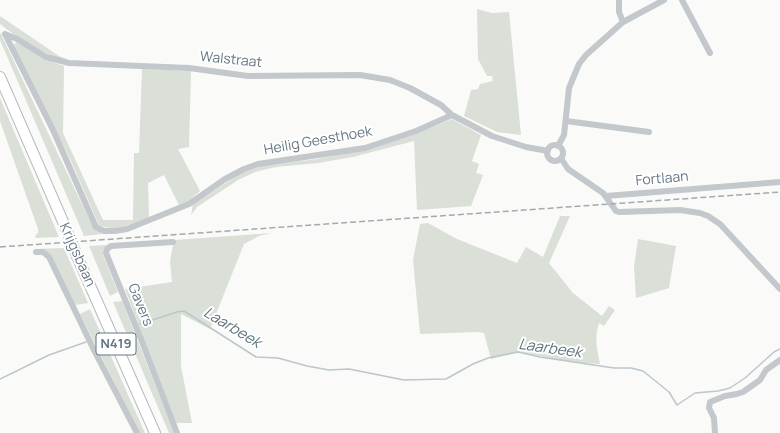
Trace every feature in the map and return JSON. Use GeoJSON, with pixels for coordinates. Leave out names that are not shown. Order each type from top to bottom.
{"type":"FeatureCollection","features":[{"type":"Feature","properties":{"kind":"main road","name":"Krijgsbaan"},"geometry":{"type":"LineString","coordinates":[[0,77],[155,433]]}},
{"type":"Feature","properties":{"kind":"street"},"geometry":{"type":"LineString","coordinates":[[619,0],[619,12],[623,22]]}},
{"type":"Feature","properties":{"kind":"street"},"geometry":{"type":"LineString","coordinates":[[548,151],[551,147],[558,146],[562,142],[566,121],[569,88],[579,64],[586,55],[623,22],[664,0]]}},
{"type":"Feature","properties":{"kind":"street"},"geometry":{"type":"LineString","coordinates":[[682,0],[710,53]]}},
{"type":"Feature","properties":{"kind":"street","name":"Walstraat"},"geometry":{"type":"LineString","coordinates":[[96,227],[53,130],[5,34],[17,39],[46,57],[69,63],[189,68],[248,76],[360,75],[374,77],[390,80],[410,88],[441,105],[452,115]]}},
{"type":"Feature","properties":{"kind":"street"},"geometry":{"type":"LineString","coordinates":[[452,115],[492,136],[526,147],[548,151]]}},
{"type":"Feature","properties":{"kind":"street","name":"Heilig Geesthoek"},"geometry":{"type":"LineString","coordinates":[[96,227],[104,231],[127,229],[189,204],[225,179],[244,169],[258,164],[365,148],[416,131],[452,115]]}},
{"type":"Feature","properties":{"kind":"street"},"geometry":{"type":"LineString","coordinates":[[566,121],[648,132]]}},
{"type":"Feature","properties":{"kind":"street"},"geometry":{"type":"LineString","coordinates":[[548,151],[548,156],[557,161],[563,156],[562,150],[558,146]]}},
{"type":"Feature","properties":{"kind":"street"},"geometry":{"type":"LineString","coordinates":[[561,158],[568,169],[606,196],[616,211],[680,210],[700,212],[708,216],[720,224],[780,288]]}},
{"type":"Feature","properties":{"kind":"street","name":"Fortlaan"},"geometry":{"type":"LineString","coordinates":[[606,196],[780,182]]}},
{"type":"Feature","properties":{"kind":"street","name":"Gavers"},"geometry":{"type":"LineString","coordinates":[[173,242],[111,246],[107,249],[106,253],[177,433]]}},
{"type":"Feature","properties":{"kind":"street"},"geometry":{"type":"LineString","coordinates":[[36,252],[43,252],[49,257],[75,312],[138,433]]}},
{"type":"Feature","properties":{"kind":"street"},"geometry":{"type":"LineString","coordinates":[[715,433],[714,418],[709,408],[710,402],[725,396],[743,392],[760,380],[766,370],[780,360]]}},
{"type":"Feature","properties":{"kind":"shaded area"},"geometry":{"type":"Polygon","coordinates":[[[477,9],[492,13],[509,12],[521,135],[497,132],[464,116],[471,90],[478,89],[480,84],[493,81],[492,76],[487,76],[478,59],[477,9]]]}},
{"type":"Feature","properties":{"kind":"shaded area"},"geometry":{"type":"Polygon","coordinates":[[[0,16],[59,56],[66,59],[63,60],[47,54],[22,40],[0,24],[0,16]]]}},
{"type":"Feature","properties":{"kind":"shaded area"},"geometry":{"type":"Polygon","coordinates":[[[0,32],[90,221],[102,234],[84,236],[0,40],[0,32]]]}},
{"type":"Feature","properties":{"kind":"shaded area"},"geometry":{"type":"Polygon","coordinates":[[[17,42],[47,60],[64,66],[63,133],[103,220],[133,220],[134,153],[139,153],[142,69],[191,71],[189,147],[178,149],[200,191],[187,202],[179,205],[164,175],[148,183],[149,217],[118,228],[99,225],[70,159],[13,45],[17,42]]]}},
{"type":"Feature","properties":{"kind":"shaded area"},"geometry":{"type":"Polygon","coordinates":[[[0,98],[59,237],[36,238],[35,236],[38,233],[38,229],[0,121],[0,98]]]}},
{"type":"Feature","properties":{"kind":"shaded area"},"geometry":{"type":"Polygon","coordinates":[[[452,119],[481,135],[472,161],[479,164],[476,173],[483,175],[471,206],[417,210],[414,141],[353,157],[318,163],[276,167],[255,172],[238,180],[197,207],[191,215],[193,204],[241,173],[261,166],[317,159],[363,150],[413,135],[452,119]]]}},
{"type":"Feature","properties":{"kind":"shaded area"},"geometry":{"type":"Polygon","coordinates":[[[560,216],[570,216],[549,263],[573,293],[602,316],[609,306],[615,310],[604,326],[599,323],[597,328],[596,344],[600,364],[571,362],[519,352],[491,359],[484,333],[420,334],[413,260],[420,224],[428,223],[457,239],[517,263],[526,247],[543,257],[560,216]]]}},
{"type":"Feature","properties":{"kind":"shaded area"},"geometry":{"type":"Polygon","coordinates":[[[272,233],[259,236],[244,244],[210,329],[181,314],[181,366],[192,423],[176,423],[125,289],[172,282],[170,261],[174,240],[272,233]]]}},
{"type":"Feature","properties":{"kind":"shaded area"},"geometry":{"type":"Polygon","coordinates":[[[638,239],[676,246],[669,288],[636,298],[634,267],[638,239]]]}},
{"type":"Feature","properties":{"kind":"shaded area"},"geometry":{"type":"Polygon","coordinates":[[[108,245],[104,249],[103,255],[118,292],[110,296],[89,246],[108,245]]]}},
{"type":"Feature","properties":{"kind":"shaded area"},"geometry":{"type":"Polygon","coordinates":[[[64,248],[88,303],[75,305],[51,255],[44,251],[36,252],[35,249],[64,248]]]}},
{"type":"Feature","properties":{"kind":"shaded area"},"geometry":{"type":"Polygon","coordinates":[[[122,301],[174,433],[169,433],[113,302],[122,301]]]}},
{"type":"Feature","properties":{"kind":"shaded area"},"geometry":{"type":"Polygon","coordinates":[[[90,309],[145,433],[140,433],[80,314],[90,309]]]}},
{"type":"Feature","properties":{"kind":"waterway","name":"Laarbeek"},"geometry":{"type":"LineString","coordinates":[[140,324],[184,311],[256,357],[278,358],[329,370],[349,369],[404,380],[446,379],[473,364],[488,358],[518,352],[540,357],[614,368],[631,368],[643,371],[669,392],[677,405],[695,393],[718,391],[730,388],[745,378],[774,352],[780,349]]}},
{"type":"Feature","properties":{"kind":"waterway","name":"Laarbeek"},"geometry":{"type":"LineString","coordinates":[[0,379],[49,355],[86,342]]}},
{"type":"Feature","properties":{"kind":"railway"},"geometry":{"type":"LineString","coordinates":[[0,247],[780,192]]}}]}
